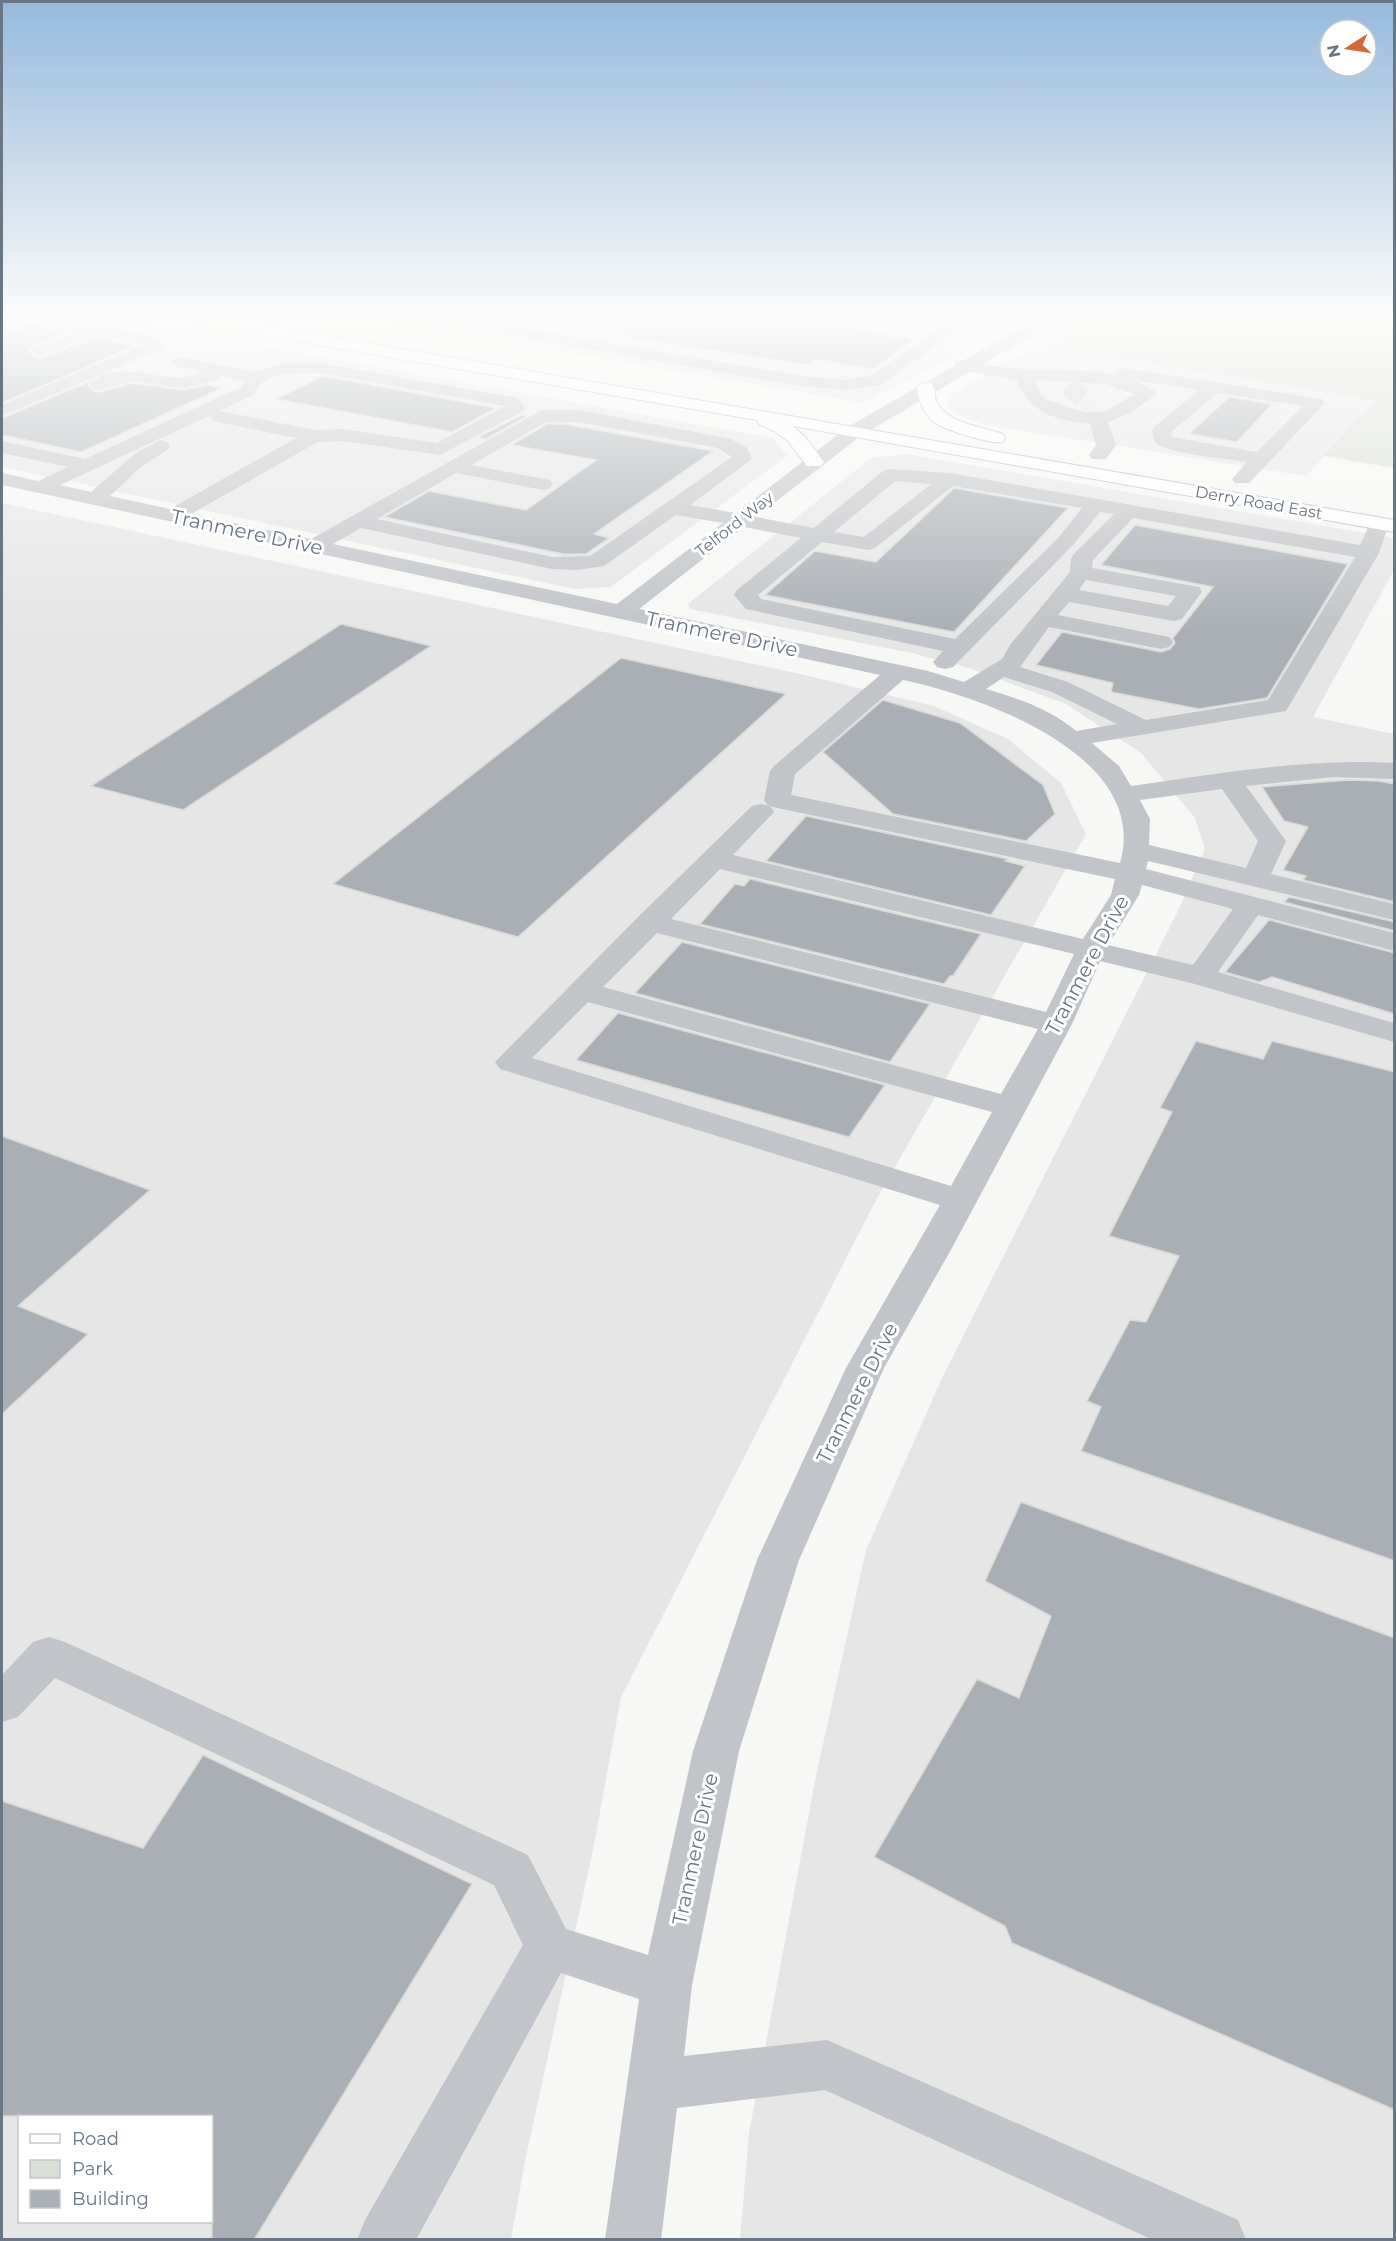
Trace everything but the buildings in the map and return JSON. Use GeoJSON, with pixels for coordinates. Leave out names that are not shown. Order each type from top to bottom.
{"type":"FeatureCollection","features":[{"type":"Feature","properties":{"kind":"main road"},"geometry":{"type":"LineString","coordinates":[[779,425],[799,440],[814,462]]}},
{"type":"Feature","properties":{"kind":"main road","name":"Derry Road East"},"geometry":{"type":"LineString","coordinates":[[819,425],[1387,525]]}},
{"type":"Feature","properties":{"kind":"main road"},"geometry":{"type":"LineString","coordinates":[[917,425],[1058,448]]}},
{"type":"Feature","properties":{"kind":"main road"},"geometry":{"type":"LineString","coordinates":[[957,425],[996,438]]}},
{"type":"Feature","properties":{"kind":"main road"},"geometry":{"type":"LineString","coordinates":[[1078,451],[1121,459]]}},
{"type":"Feature","properties":{"kind":"main road","name":"Derry Road East"},"geometry":{"type":"LineString","coordinates":[[1220,475],[1266,483]]}},
{"type":"Feature","properties":{"kind":"street"},"geometry":{"type":"LineString","coordinates":[[40,487],[175,425]]}},
{"type":"Feature","properties":{"kind":"street"},"geometry":{"type":"LineString","coordinates":[[95,499],[141,456],[205,425]]}},
{"type":"Feature","properties":{"kind":"street"},"geometry":{"type":"LineString","coordinates":[[258,425],[314,436],[343,435],[440,449],[485,425]]}},
{"type":"Feature","properties":{"kind":"street"},"geometry":{"type":"LineString","coordinates":[[314,546],[527,425]]}},
{"type":"Feature","properties":{"kind":"street"},"geometry":{"type":"LineString","coordinates":[[358,521],[552,563],[577,564],[596,561],[742,459],[740,452],[724,443],[625,425]]}},
{"type":"Feature","properties":{"kind":"street","name":"Telford Way"},"geometry":{"type":"LineString","coordinates":[[621,612],[814,462],[866,425]]}},
{"type":"Feature","properties":{"kind":"street"},"geometry":{"type":"LineString","coordinates":[[1099,455],[1106,445],[1102,425]]}},
{"type":"Feature","properties":{"kind":"street"},"geometry":{"type":"LineString","coordinates":[[1148,425],[1166,427]]}},
{"type":"Feature","properties":{"kind":"street"},"geometry":{"type":"LineString","coordinates":[[1169,425],[1161,431],[1163,440],[1179,445],[1263,459]]}},
{"type":"Feature","properties":{"kind":"street"},"geometry":{"type":"LineString","coordinates":[[1242,479],[1295,425]]}},
{"type":"Feature","properties":{"kind":"street"},"geometry":{"type":"LineString","coordinates":[[172,516],[314,436]]}},
{"type":"Feature","properties":{"kind":"street"},"geometry":{"type":"LineString","coordinates":[[2,447],[88,465]]}},
{"type":"Feature","properties":{"kind":"street"},"geometry":{"type":"LineString","coordinates":[[453,467],[543,483]]}},
{"type":"Feature","properties":{"kind":"street"},"geometry":{"type":"LineString","coordinates":[[959,647],[754,604],[745,595],[890,475],[949,479],[1368,553]]}},
{"type":"Feature","properties":{"kind":"street","name":"Tranmere Drive"},"geometry":{"type":"LineString","coordinates":[[2,479],[913,675],[967,690],[1004,702],[1058,728],[1110,771],[1137,819],[1134,862],[1125,895],[1091,949],[1056,1024],[865,1368],[778,1560],[716,1751],[666,1985],[633,2240]]}},
{"type":"Feature","properties":{"kind":"street"},"geometry":{"type":"LineString","coordinates":[[673,508],[868,544],[949,479]]}},
{"type":"Feature","properties":{"kind":"street"},"geometry":{"type":"LineString","coordinates":[[1095,505],[1066,541],[959,647],[913,675],[783,771],[777,800],[1134,862],[1253,892],[1395,942]]}},
{"type":"Feature","properties":{"kind":"street"},"geometry":{"type":"LineString","coordinates":[[967,690],[1011,663],[1018,650],[1081,573],[1082,559],[1128,511]]}},
{"type":"Feature","properties":{"kind":"street"},"geometry":{"type":"LineString","coordinates":[[1071,740],[1277,706],[1387,525]]}},
{"type":"Feature","properties":{"kind":"street"},"geometry":{"type":"LineString","coordinates":[[1064,594],[1174,614],[1191,592],[1081,573]]}},
{"type":"Feature","properties":{"kind":"street"},"geometry":{"type":"LineString","coordinates":[[1043,619],[1161,642]]}},
{"type":"Feature","properties":{"kind":"street"},"geometry":{"type":"LineString","coordinates":[[1002,669],[1060,687],[1143,728]]}},
{"type":"Feature","properties":{"kind":"street"},"geometry":{"type":"LineString","coordinates":[[1123,795],[1229,780],[1334,770],[1395,771]]}},
{"type":"Feature","properties":{"kind":"street"},"geometry":{"type":"LineString","coordinates":[[1200,976],[1253,892],[1272,841],[1229,780]]}},
{"type":"Feature","properties":{"kind":"street"},"geometry":{"type":"LineString","coordinates":[[761,812],[511,1062],[960,1200]]}},
{"type":"Feature","properties":{"kind":"street"},"geometry":{"type":"LineString","coordinates":[[715,859],[1200,976],[1395,1033]]}},
{"type":"Feature","properties":{"kind":"street"},"geometry":{"type":"LineString","coordinates":[[1253,892],[1395,912]]}},
{"type":"Feature","properties":{"kind":"street"},"geometry":{"type":"LineString","coordinates":[[649,922],[1056,1024]]}},
{"type":"Feature","properties":{"kind":"street"},"geometry":{"type":"LineString","coordinates":[[581,991],[1011,1107]]}},
{"type":"Feature","properties":{"kind":"street"},"geometry":{"type":"LineString","coordinates":[[2,1704],[49,1655],[511,1870],[549,1946],[666,1985]]}},
{"type":"Feature","properties":{"kind":"street"},"geometry":{"type":"LineString","coordinates":[[385,2240],[549,1946]]}},
{"type":"Feature","properties":{"kind":"street"},"geometry":{"type":"LineString","coordinates":[[654,2085],[827,2065],[1218,2240]]}},
{"type":"Feature","properties":{"kind":"shaded area"},"geometry":{"type":"Polygon","coordinates":[[[2,425],[698,425],[773,438],[787,456],[611,587],[575,589],[2,467],[2,425]]]}},
{"type":"Feature","properties":{"kind":"shaded area"},"geometry":{"type":"Polygon","coordinates":[[[985,425],[1353,425],[1306,476],[985,425]]]}},
{"type":"Feature","properties":{"kind":"shaded area"},"geometry":{"type":"Polygon","coordinates":[[[907,454],[1394,538],[1394,570],[1313,717],[1394,734],[1394,2239],[740,2239],[749,2133],[816,1776],[866,1550],[943,1376],[1177,913],[1205,849],[1195,818],[1141,753],[1066,704],[969,668],[912,653],[690,609],[688,604],[871,458],[907,454]]]}},
{"type":"Feature","properties":{"kind":"shaded area"},"geometry":{"type":"Polygon","coordinates":[[[2,503],[800,674],[934,706],[1008,739],[1061,783],[1086,834],[876,1200],[621,1697],[593,1850],[525,2161],[511,2239],[2,2240],[2,503]]]}},
{"type":"Feature","properties":{"kind":"green space"},"geometry":{"type":"Polygon","coordinates":[[[1353,425],[1394,425],[1394,468],[1324,456],[1353,425]]]}}]}
